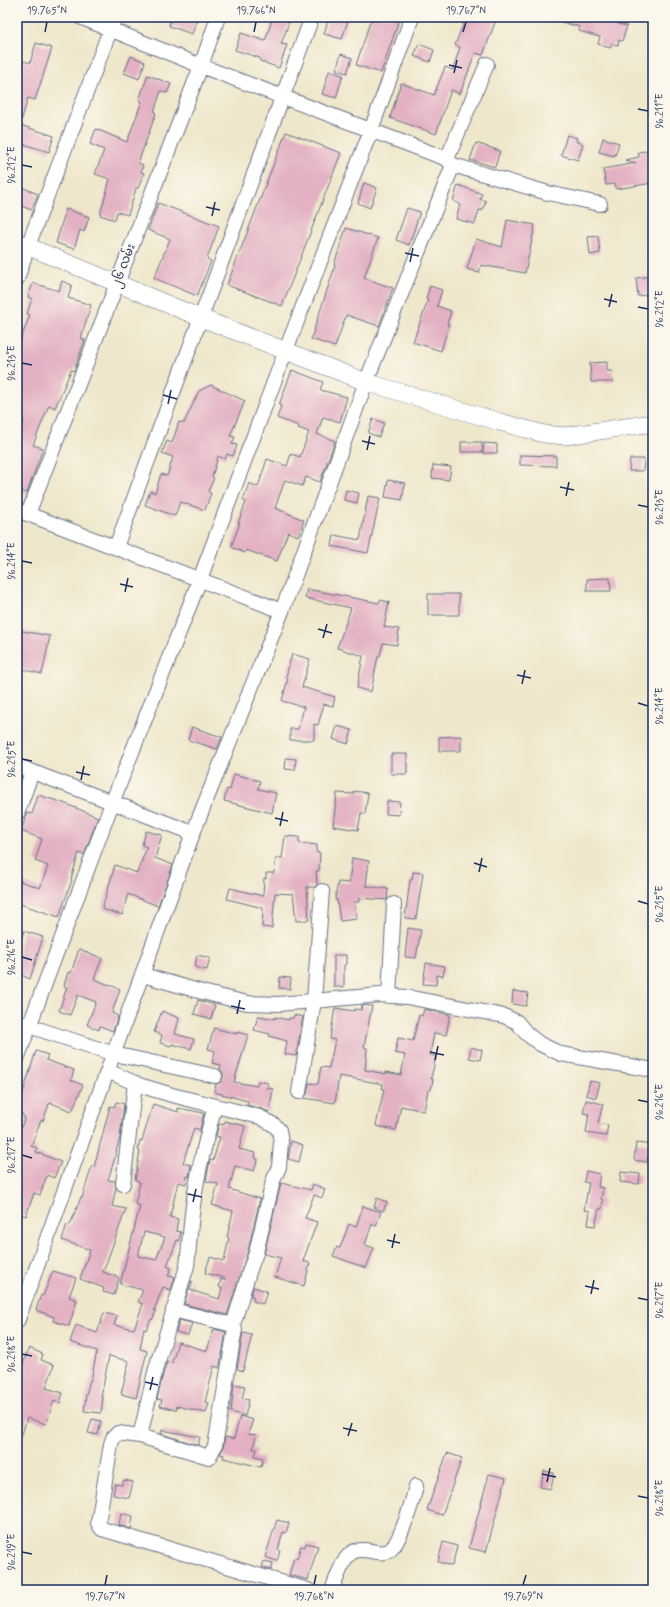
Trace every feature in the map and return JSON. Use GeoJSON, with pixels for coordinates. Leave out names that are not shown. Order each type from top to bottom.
{"type":"FeatureCollection","features":[{"type":"Feature","properties":{"kind":"street"},"geometry":{"type":"LineString","coordinates":[[80,17],[113,23],[201,66],[371,130],[450,162],[548,193],[600,204]]}},
{"type":"Feature","properties":{"kind":"street","name":"၂၆ လမ်း"},"geometry":{"type":"LineString","coordinates":[[22,512],[117,282],[201,66],[218,17]]}},
{"type":"Feature","properties":{"kind":"street"},"geometry":{"type":"LineString","coordinates":[[116,547],[312,17]]}},
{"type":"Feature","properties":{"kind":"street"},"geometry":{"type":"LineString","coordinates":[[17,1059],[22,1024],[112,803],[200,579],[371,130],[412,17]]}},
{"type":"Feature","properties":{"kind":"street"},"geometry":{"type":"LineString","coordinates":[[17,279],[23,244],[113,23]]}},
{"type":"Feature","properties":{"kind":"street"},"geometry":{"type":"LineString","coordinates":[[17,1322],[23,1289],[108,1071],[193,833],[282,611],[366,382],[487,64]]}},
{"type":"Feature","properties":{"kind":"street"},"geometry":{"type":"LineString","coordinates":[[23,244],[201,318],[366,382],[500,422],[544,434],[565,436],[653,423]]}},
{"type":"Feature","properties":{"kind":"street"},"geometry":{"type":"LineString","coordinates":[[22,512],[282,611]]}},
{"type":"Feature","properties":{"kind":"street"},"geometry":{"type":"LineString","coordinates":[[17,766],[193,833]]}},
{"type":"Feature","properties":{"kind":"street"},"geometry":{"type":"LineString","coordinates":[[17,814],[32,772]]}},
{"type":"Feature","properties":{"kind":"street"},"geometry":{"type":"LineString","coordinates":[[299,1092],[314,1001],[322,891]]}},
{"type":"Feature","properties":{"kind":"street"},"geometry":{"type":"LineString","coordinates":[[389,996],[394,904]]}},
{"type":"Feature","properties":{"kind":"street"},"geometry":{"type":"LineString","coordinates":[[143,974],[202,992],[247,1003],[279,1004],[380,995],[407,997],[504,1016],[517,1022],[527,1034],[540,1044],[561,1054],[653,1070]]}},
{"type":"Feature","properties":{"kind":"street"},"geometry":{"type":"LineString","coordinates":[[22,1024],[114,1054],[215,1076]]}},
{"type":"Feature","properties":{"kind":"street"},"geometry":{"type":"LineString","coordinates":[[108,1071],[135,1083],[172,1095],[260,1117],[274,1125],[281,1134],[279,1167],[273,1181],[256,1253],[233,1325],[235,1329],[215,1446],[209,1457],[140,1436],[118,1433],[113,1438],[97,1521],[102,1529],[195,1555],[308,1590]]}},
{"type":"Feature","properties":{"kind":"street"},"geometry":{"type":"LineString","coordinates":[[123,1184],[135,1083]]}},
{"type":"Feature","properties":{"kind":"street"},"geometry":{"type":"LineString","coordinates":[[140,1436],[156,1368],[186,1266],[192,1214],[202,1152],[215,1106]]}},
{"type":"Feature","properties":{"kind":"street"},"geometry":{"type":"LineString","coordinates":[[173,1310],[233,1325]]}},
{"type":"Feature","properties":{"kind":"street"},"geometry":{"type":"LineString","coordinates":[[332,1590],[341,1568],[349,1554],[354,1551],[363,1550],[382,1553],[393,1548],[397,1542],[413,1502],[416,1486]]}},
{"type":"Feature","properties":{"kind":"building"},"geometry":{"type":"Polygon","coordinates":[[[172,17],[198,17],[192,34],[169,26],[172,17]]]}},
{"type":"Feature","properties":{"kind":"building"},"geometry":{"type":"Polygon","coordinates":[[[273,17],[291,17],[281,44],[287,45],[279,68],[260,61],[260,58],[235,50],[241,33],[265,41],[273,17]]]}},
{"type":"Feature","properties":{"kind":"building"},"geometry":{"type":"Polygon","coordinates":[[[329,17],[349,17],[342,39],[324,34],[329,17]]]}},
{"type":"Feature","properties":{"kind":"building"},"geometry":{"type":"Polygon","coordinates":[[[372,17],[400,17],[381,73],[356,65],[372,17]]]}},
{"type":"Feature","properties":{"kind":"building"},"geometry":{"type":"Polygon","coordinates":[[[466,17],[497,17],[483,55],[475,53],[460,94],[451,90],[436,134],[390,118],[401,83],[434,95],[445,67],[453,70],[460,47],[455,45],[466,17]]]}},
{"type":"Feature","properties":{"kind":"building"},"geometry":{"type":"Polygon","coordinates":[[[555,17],[610,17],[619,20],[618,24],[627,26],[622,41],[619,40],[618,45],[612,44],[610,48],[598,44],[600,37],[579,31],[580,27],[554,20],[555,17]]]}},
{"type":"Feature","properties":{"kind":"building"},"geometry":{"type":"Polygon","coordinates":[[[36,43],[52,48],[35,100],[28,98],[20,125],[54,136],[49,152],[17,142],[17,59],[30,63],[36,43]]]}},
{"type":"Feature","properties":{"kind":"building"},"geometry":{"type":"Polygon","coordinates":[[[419,44],[434,50],[430,62],[414,56],[419,44]]]}},
{"type":"Feature","properties":{"kind":"building"},"geometry":{"type":"Polygon","coordinates":[[[341,54],[352,58],[347,73],[336,70],[341,54]]]}},
{"type":"Feature","properties":{"kind":"building"},"geometry":{"type":"Polygon","coordinates":[[[131,56],[145,62],[139,79],[124,73],[131,56]]]}},
{"type":"Feature","properties":{"kind":"building"},"geometry":{"type":"Polygon","coordinates":[[[329,71],[343,75],[336,98],[322,94],[329,71]]]}},
{"type":"Feature","properties":{"kind":"building"},"geometry":{"type":"Polygon","coordinates":[[[148,75],[171,84],[167,93],[161,91],[154,112],[156,113],[138,163],[143,165],[141,172],[144,173],[138,188],[136,188],[128,215],[117,212],[115,220],[100,215],[110,179],[95,174],[104,150],[90,144],[96,129],[127,142],[142,101],[139,100],[148,75]]]}},
{"type":"Feature","properties":{"kind":"building"},"geometry":{"type":"Polygon","coordinates":[[[286,132],[341,153],[282,306],[227,285],[286,132]]]}},
{"type":"Feature","properties":{"kind":"building"},"geometry":{"type":"Polygon","coordinates":[[[567,135],[577,138],[576,141],[583,144],[578,160],[561,155],[567,135]]]}},
{"type":"Feature","properties":{"kind":"building"},"geometry":{"type":"Polygon","coordinates":[[[603,138],[619,143],[615,156],[599,152],[603,138]]]}},
{"type":"Feature","properties":{"kind":"building"},"geometry":{"type":"Polygon","coordinates":[[[476,143],[500,151],[495,167],[470,160],[476,143]]]}},
{"type":"Feature","properties":{"kind":"building"},"geometry":{"type":"Polygon","coordinates":[[[653,150],[653,183],[616,189],[615,184],[606,185],[603,169],[636,163],[625,160],[639,157],[638,152],[653,150]]]}},
{"type":"Feature","properties":{"kind":"building"},"geometry":{"type":"Polygon","coordinates":[[[364,183],[377,188],[370,208],[358,203],[364,183]]]}},
{"type":"Feature","properties":{"kind":"building"},"geometry":{"type":"Polygon","coordinates":[[[17,185],[38,194],[31,210],[17,204],[17,185]]]}},
{"type":"Feature","properties":{"kind":"building"},"geometry":{"type":"Polygon","coordinates":[[[458,185],[482,194],[480,199],[486,201],[482,211],[479,210],[475,224],[456,219],[460,204],[453,201],[458,185]]]}},
{"type":"Feature","properties":{"kind":"building"},"geometry":{"type":"Polygon","coordinates":[[[158,203],[219,226],[207,259],[211,261],[197,296],[154,278],[170,239],[148,230],[158,203]]]}},
{"type":"Feature","properties":{"kind":"building"},"geometry":{"type":"Polygon","coordinates":[[[407,208],[420,212],[409,245],[396,240],[407,208]]]}},
{"type":"Feature","properties":{"kind":"building"},"geometry":{"type":"Polygon","coordinates":[[[66,209],[89,217],[84,232],[80,230],[74,249],[56,243],[66,209]]]}},
{"type":"Feature","properties":{"kind":"building"},"geometry":{"type":"Polygon","coordinates":[[[507,220],[535,225],[525,273],[481,265],[479,273],[467,269],[476,239],[502,247],[507,220]]]}},
{"type":"Feature","properties":{"kind":"building"},"geometry":{"type":"Polygon","coordinates":[[[346,228],[378,238],[364,278],[393,288],[379,326],[346,315],[335,347],[311,339],[346,228]]]}},
{"type":"Feature","properties":{"kind":"building"},"geometry":{"type":"Polygon","coordinates":[[[598,236],[600,253],[590,255],[588,237],[598,236]]]}},
{"type":"Feature","properties":{"kind":"building"},"geometry":{"type":"Polygon","coordinates":[[[653,276],[653,294],[638,296],[636,278],[653,276]]]}},
{"type":"Feature","properties":{"kind":"building"},"geometry":{"type":"Polygon","coordinates":[[[62,281],[72,285],[68,298],[91,305],[81,338],[85,340],[74,371],[71,370],[55,408],[49,405],[33,445],[43,448],[27,493],[17,490],[17,439],[24,420],[17,417],[17,349],[30,315],[27,314],[32,299],[28,297],[33,283],[59,291],[62,281]]]}},
{"type":"Feature","properties":{"kind":"building"},"geometry":{"type":"Polygon","coordinates":[[[430,286],[442,290],[437,306],[451,311],[447,324],[449,324],[441,351],[413,342],[428,300],[426,299],[430,286]]]}},
{"type":"Feature","properties":{"kind":"building"},"geometry":{"type":"Polygon","coordinates":[[[607,362],[607,371],[612,371],[613,382],[591,382],[590,363],[607,362]]]}},
{"type":"Feature","properties":{"kind":"building"},"geometry":{"type":"Polygon","coordinates":[[[292,370],[323,382],[320,390],[347,397],[340,422],[323,417],[317,434],[335,441],[320,482],[306,477],[302,486],[285,480],[275,508],[304,520],[298,536],[288,532],[277,561],[246,550],[245,553],[231,547],[246,502],[243,500],[249,483],[258,487],[267,459],[287,466],[291,454],[300,457],[309,432],[298,428],[299,426],[277,418],[281,406],[279,405],[292,370]]]}},
{"type":"Feature","properties":{"kind":"building"},"geometry":{"type":"Polygon","coordinates":[[[211,385],[245,401],[230,436],[235,437],[232,444],[237,445],[233,456],[227,454],[225,459],[218,456],[212,477],[214,478],[208,492],[211,493],[205,510],[180,502],[175,516],[145,505],[150,491],[155,493],[161,474],[167,476],[173,457],[162,453],[167,441],[172,443],[179,422],[184,423],[199,391],[211,385]]]}},
{"type":"Feature","properties":{"kind":"building"},"geometry":{"type":"Polygon","coordinates":[[[373,419],[384,423],[379,437],[368,433],[373,419]]]}},
{"type":"Feature","properties":{"kind":"building"},"geometry":{"type":"Polygon","coordinates":[[[461,442],[482,442],[482,452],[461,452],[461,442]]]}},
{"type":"Feature","properties":{"kind":"building"},"geometry":{"type":"Polygon","coordinates":[[[484,443],[497,444],[497,453],[483,453],[484,443]]]}},
{"type":"Feature","properties":{"kind":"building"},"geometry":{"type":"Polygon","coordinates":[[[520,455],[556,456],[556,466],[520,465],[520,455]]]}},
{"type":"Feature","properties":{"kind":"building"},"geometry":{"type":"Polygon","coordinates":[[[630,459],[644,459],[643,471],[629,471],[630,459]]]}},
{"type":"Feature","properties":{"kind":"building"},"geometry":{"type":"Polygon","coordinates":[[[433,465],[451,467],[449,480],[432,478],[433,465]]]}},
{"type":"Feature","properties":{"kind":"building"},"geometry":{"type":"Polygon","coordinates":[[[388,480],[405,483],[402,500],[385,497],[388,480]]]}},
{"type":"Feature","properties":{"kind":"building"},"geometry":{"type":"Polygon","coordinates":[[[346,490],[359,493],[357,503],[344,500],[346,490]]]}},
{"type":"Feature","properties":{"kind":"building"},"geometry":{"type":"Polygon","coordinates":[[[368,496],[380,498],[368,553],[332,546],[334,535],[360,540],[368,496]]]}},
{"type":"Feature","properties":{"kind":"building"},"geometry":{"type":"Polygon","coordinates":[[[610,578],[611,591],[587,591],[587,579],[610,578]]]}},
{"type":"Feature","properties":{"kind":"building"},"geometry":{"type":"Polygon","coordinates":[[[307,589],[379,603],[380,600],[389,602],[384,627],[399,629],[397,645],[383,643],[380,656],[378,656],[371,692],[357,688],[363,656],[337,648],[351,608],[305,598],[307,589]]]}},
{"type":"Feature","properties":{"kind":"building"},"geometry":{"type":"Polygon","coordinates":[[[428,594],[459,594],[459,615],[428,615],[428,594]]]}},
{"type":"Feature","properties":{"kind":"building"},"geometry":{"type":"Polygon","coordinates":[[[17,630],[50,636],[42,674],[17,668],[17,630]]]}},
{"type":"Feature","properties":{"kind":"building"},"geometry":{"type":"Polygon","coordinates":[[[292,654],[310,659],[302,687],[335,697],[333,706],[324,704],[318,725],[314,724],[314,740],[290,740],[290,729],[298,729],[304,707],[282,701],[292,654]]]}},
{"type":"Feature","properties":{"kind":"building"},"geometry":{"type":"Polygon","coordinates":[[[337,726],[352,730],[348,744],[333,739],[337,726]]]}},
{"type":"Feature","properties":{"kind":"building"},"geometry":{"type":"Polygon","coordinates":[[[192,727],[222,737],[217,749],[188,740],[192,727]]]}},
{"type":"Feature","properties":{"kind":"building"},"geometry":{"type":"Polygon","coordinates":[[[461,736],[461,751],[439,751],[439,737],[461,736]]]}},
{"type":"Feature","properties":{"kind":"building"},"geometry":{"type":"Polygon","coordinates":[[[391,754],[407,754],[407,774],[391,774],[391,754]]]}},
{"type":"Feature","properties":{"kind":"building"},"geometry":{"type":"Polygon","coordinates":[[[286,758],[296,759],[295,770],[285,769],[286,758]]]}},
{"type":"Feature","properties":{"kind":"building"},"geometry":{"type":"Polygon","coordinates":[[[234,774],[260,781],[258,789],[276,793],[272,813],[224,801],[227,789],[230,790],[234,774]]]}},
{"type":"Feature","properties":{"kind":"building"},"geometry":{"type":"Polygon","coordinates":[[[354,791],[368,793],[365,814],[361,813],[358,830],[333,826],[337,793],[354,794],[354,791]]]}},
{"type":"Feature","properties":{"kind":"building"},"geometry":{"type":"Polygon","coordinates":[[[38,795],[61,802],[98,817],[84,855],[79,853],[71,879],[72,880],[59,917],[17,903],[17,880],[40,888],[48,866],[35,861],[42,839],[21,831],[27,813],[32,814],[38,795]]]}},
{"type":"Feature","properties":{"kind":"building"},"geometry":{"type":"Polygon","coordinates":[[[387,801],[400,802],[399,815],[386,814],[387,801]]]}},
{"type":"Feature","properties":{"kind":"building"},"geometry":{"type":"Polygon","coordinates":[[[146,831],[162,835],[155,858],[173,865],[158,906],[128,894],[122,915],[102,909],[115,865],[137,873],[147,847],[142,845],[146,831]]]}},
{"type":"Feature","properties":{"kind":"building"},"geometry":{"type":"Polygon","coordinates":[[[285,836],[299,837],[299,843],[317,845],[316,852],[320,853],[319,871],[316,871],[317,885],[315,887],[307,887],[309,920],[296,921],[293,894],[275,893],[272,928],[262,927],[263,908],[227,899],[230,888],[263,896],[264,878],[266,879],[266,873],[274,873],[276,858],[282,858],[285,836]]]}},
{"type":"Feature","properties":{"kind":"building"},"geometry":{"type":"Polygon","coordinates":[[[352,858],[369,861],[366,886],[388,889],[387,900],[359,898],[359,902],[354,902],[357,919],[340,921],[337,900],[335,900],[338,882],[349,883],[352,858]]]}},
{"type":"Feature","properties":{"kind":"building"},"geometry":{"type":"Polygon","coordinates":[[[413,872],[423,873],[416,919],[405,918],[410,880],[412,880],[413,872]]]}},
{"type":"Feature","properties":{"kind":"building"},"geometry":{"type":"Polygon","coordinates":[[[408,928],[421,930],[416,958],[405,957],[408,928]]]}},
{"type":"Feature","properties":{"kind":"building"},"geometry":{"type":"Polygon","coordinates":[[[24,931],[43,937],[30,979],[17,973],[17,959],[21,950],[18,949],[24,931]]]}},
{"type":"Feature","properties":{"kind":"building"},"geometry":{"type":"Polygon","coordinates":[[[79,949],[102,958],[94,979],[120,989],[112,1013],[118,1016],[113,1031],[100,1026],[99,1030],[87,1025],[96,1002],[78,995],[70,1015],[59,1011],[67,987],[64,986],[68,972],[71,973],[79,949]]]}},
{"type":"Feature","properties":{"kind":"building"},"geometry":{"type":"Polygon","coordinates":[[[197,955],[210,958],[207,970],[195,967],[197,955]]]}},
{"type":"Feature","properties":{"kind":"building"},"geometry":{"type":"Polygon","coordinates":[[[334,955],[346,955],[346,964],[344,965],[344,987],[334,987],[334,955]]]}},
{"type":"Feature","properties":{"kind":"building"},"geometry":{"type":"Polygon","coordinates":[[[426,963],[445,966],[443,976],[437,975],[436,985],[423,984],[426,963]]]}},
{"type":"Feature","properties":{"kind":"building"},"geometry":{"type":"Polygon","coordinates":[[[280,977],[291,978],[290,989],[279,988],[280,977]]]}},
{"type":"Feature","properties":{"kind":"building"},"geometry":{"type":"Polygon","coordinates":[[[513,991],[528,993],[526,1006],[512,1004],[513,991]]]}},
{"type":"Feature","properties":{"kind":"building"},"geometry":{"type":"Polygon","coordinates":[[[198,1000],[215,1005],[211,1019],[194,1014],[198,1000]]]}},
{"type":"Feature","properties":{"kind":"building"},"geometry":{"type":"Polygon","coordinates":[[[362,1005],[372,1006],[364,1047],[367,1048],[365,1070],[386,1074],[386,1072],[401,1075],[405,1055],[395,1053],[398,1038],[413,1041],[419,1015],[422,1016],[424,1009],[450,1015],[446,1035],[434,1033],[430,1055],[436,1056],[431,1079],[433,1079],[431,1090],[428,1090],[424,1111],[401,1106],[396,1130],[376,1126],[384,1089],[382,1089],[383,1084],[339,1076],[335,1103],[304,1098],[307,1094],[309,1083],[318,1084],[321,1067],[329,1068],[335,1040],[330,1039],[335,1008],[354,1011],[355,1009],[361,1010],[362,1005]]]}},
{"type":"Feature","properties":{"kind":"building"},"geometry":{"type":"Polygon","coordinates":[[[162,1011],[179,1018],[175,1034],[194,1039],[191,1049],[172,1044],[171,1046],[160,1043],[162,1035],[154,1032],[162,1011]]]}},
{"type":"Feature","properties":{"kind":"building"},"geometry":{"type":"Polygon","coordinates":[[[294,1015],[303,1017],[296,1056],[285,1054],[287,1041],[269,1036],[270,1034],[254,1030],[258,1016],[289,1020],[289,1018],[293,1018],[294,1015]]]}},
{"type":"Feature","properties":{"kind":"building"},"geometry":{"type":"Polygon","coordinates":[[[214,1028],[237,1034],[237,1032],[248,1035],[234,1082],[257,1086],[258,1081],[268,1083],[267,1088],[273,1089],[269,1112],[247,1105],[248,1101],[214,1092],[216,1084],[221,1082],[223,1073],[220,1069],[221,1065],[212,1063],[215,1051],[208,1049],[214,1028]]]}},
{"type":"Feature","properties":{"kind":"building"},"geometry":{"type":"Polygon","coordinates":[[[471,1047],[482,1050],[480,1060],[469,1058],[471,1047]]]}},
{"type":"Feature","properties":{"kind":"building"},"geometry":{"type":"Polygon","coordinates":[[[36,1051],[48,1055],[46,1060],[74,1070],[71,1080],[83,1085],[72,1111],[51,1103],[49,1104],[43,1121],[41,1120],[31,1146],[37,1148],[36,1152],[61,1162],[54,1178],[47,1175],[40,1195],[34,1193],[26,1216],[17,1213],[17,1137],[25,1118],[18,1108],[36,1051]]]}},
{"type":"Feature","properties":{"kind":"building"},"geometry":{"type":"Polygon","coordinates":[[[590,1081],[600,1083],[596,1098],[586,1095],[590,1081]]]}},
{"type":"Feature","properties":{"kind":"building"},"geometry":{"type":"Polygon","coordinates":[[[586,1100],[603,1104],[598,1123],[608,1125],[606,1136],[586,1133],[589,1114],[583,1113],[586,1100]]]}},
{"type":"Feature","properties":{"kind":"building"},"geometry":{"type":"Polygon","coordinates":[[[116,1102],[124,1104],[120,1138],[108,1180],[115,1181],[116,1188],[112,1206],[126,1209],[103,1272],[119,1278],[114,1295],[103,1292],[104,1288],[80,1279],[90,1250],[62,1240],[67,1224],[70,1225],[81,1197],[82,1198],[92,1166],[94,1167],[110,1106],[114,1107],[116,1102]]]}},
{"type":"Feature","properties":{"kind":"building"},"geometry":{"type":"Polygon","coordinates":[[[153,1104],[178,1112],[178,1108],[204,1113],[200,1130],[194,1128],[183,1163],[191,1165],[189,1177],[187,1176],[186,1184],[178,1182],[170,1217],[178,1219],[176,1231],[181,1232],[179,1241],[177,1240],[167,1266],[171,1268],[168,1276],[175,1277],[171,1290],[163,1287],[154,1310],[156,1311],[152,1320],[151,1319],[146,1330],[144,1329],[140,1349],[147,1351],[136,1398],[121,1394],[129,1361],[109,1356],[101,1397],[103,1398],[101,1413],[84,1411],[86,1395],[91,1380],[97,1351],[70,1342],[76,1325],[97,1333],[104,1313],[117,1316],[114,1325],[134,1329],[143,1304],[138,1302],[143,1290],[120,1284],[140,1206],[135,1204],[140,1182],[135,1180],[140,1151],[138,1150],[140,1140],[142,1141],[153,1104]],[[144,1232],[138,1256],[156,1260],[165,1237],[144,1232]]]}},
{"type":"Feature","properties":{"kind":"building"},"geometry":{"type":"Polygon","coordinates":[[[225,1121],[245,1126],[239,1149],[255,1153],[254,1158],[258,1159],[254,1171],[235,1166],[229,1189],[260,1199],[248,1251],[227,1315],[184,1304],[191,1281],[193,1282],[190,1290],[219,1299],[222,1288],[219,1287],[221,1279],[224,1280],[225,1278],[205,1273],[210,1257],[224,1261],[229,1238],[227,1237],[233,1211],[212,1205],[218,1184],[206,1181],[210,1160],[213,1161],[220,1137],[216,1136],[219,1124],[224,1125],[225,1121]]]}},
{"type":"Feature","properties":{"kind":"building"},"geometry":{"type":"Polygon","coordinates":[[[291,1141],[303,1145],[299,1162],[288,1159],[291,1141]]]}},
{"type":"Feature","properties":{"kind":"building"},"geometry":{"type":"Polygon","coordinates":[[[636,1143],[653,1145],[653,1158],[648,1157],[647,1162],[634,1160],[636,1143]]]}},
{"type":"Feature","properties":{"kind":"building"},"geometry":{"type":"Polygon","coordinates":[[[586,1171],[600,1174],[598,1187],[603,1188],[601,1199],[603,1200],[602,1209],[599,1209],[595,1226],[588,1225],[590,1211],[584,1210],[589,1183],[584,1182],[586,1171]]]}},
{"type":"Feature","properties":{"kind":"building"},"geometry":{"type":"Polygon","coordinates":[[[621,1172],[640,1174],[639,1184],[620,1182],[621,1172]]]}},
{"type":"Feature","properties":{"kind":"building"},"geometry":{"type":"Polygon","coordinates":[[[281,1183],[311,1190],[313,1184],[325,1189],[322,1198],[314,1195],[305,1218],[317,1222],[303,1261],[310,1263],[304,1286],[275,1277],[281,1258],[264,1254],[281,1183]]]}},
{"type":"Feature","properties":{"kind":"building"},"geometry":{"type":"Polygon","coordinates":[[[377,1198],[387,1202],[383,1211],[374,1207],[377,1198]]]}},
{"type":"Feature","properties":{"kind":"building"},"geometry":{"type":"Polygon","coordinates":[[[363,1206],[381,1212],[376,1226],[372,1224],[365,1245],[374,1248],[366,1268],[333,1256],[337,1247],[340,1248],[349,1224],[356,1227],[363,1206]]]}},
{"type":"Feature","properties":{"kind":"building"},"geometry":{"type":"Polygon","coordinates":[[[53,1271],[76,1278],[69,1297],[77,1300],[69,1326],[53,1321],[54,1317],[36,1310],[41,1295],[43,1296],[53,1271]]]}},
{"type":"Feature","properties":{"kind":"building"},"geometry":{"type":"Polygon","coordinates":[[[253,1287],[267,1291],[263,1304],[253,1301],[254,1297],[251,1296],[253,1287]]]}},
{"type":"Feature","properties":{"kind":"building"},"geometry":{"type":"Polygon","coordinates":[[[179,1320],[192,1323],[188,1335],[176,1332],[179,1320]]]}},
{"type":"Feature","properties":{"kind":"building"},"geometry":{"type":"Polygon","coordinates":[[[214,1329],[226,1332],[220,1365],[219,1368],[214,1366],[205,1402],[209,1403],[206,1413],[177,1406],[176,1410],[160,1406],[162,1400],[157,1399],[164,1370],[167,1362],[172,1363],[178,1342],[207,1351],[214,1329]]]}},
{"type":"Feature","properties":{"kind":"building"},"geometry":{"type":"Polygon","coordinates":[[[243,1333],[252,1335],[243,1371],[237,1369],[243,1333]]]}},
{"type":"Feature","properties":{"kind":"building"},"geometry":{"type":"Polygon","coordinates":[[[29,1348],[43,1354],[41,1360],[54,1365],[46,1388],[63,1393],[60,1403],[54,1401],[46,1424],[27,1418],[19,1444],[17,1444],[17,1373],[19,1374],[29,1348]]]}},
{"type":"Feature","properties":{"kind":"building"},"geometry":{"type":"Polygon","coordinates":[[[234,1384],[245,1386],[242,1398],[249,1400],[245,1416],[231,1412],[234,1384]]]}},
{"type":"Feature","properties":{"kind":"building"},"geometry":{"type":"Polygon","coordinates":[[[240,1416],[253,1420],[248,1434],[256,1435],[253,1449],[257,1449],[255,1456],[263,1458],[261,1467],[223,1458],[224,1455],[220,1454],[225,1437],[234,1439],[240,1416]]]}},
{"type":"Feature","properties":{"kind":"building"},"geometry":{"type":"Polygon","coordinates":[[[92,1419],[101,1421],[98,1435],[88,1433],[92,1419]]]}},
{"type":"Feature","properties":{"kind":"building"},"geometry":{"type":"Polygon","coordinates":[[[162,1430],[200,1437],[198,1445],[161,1434],[162,1430]]]}},
{"type":"Feature","properties":{"kind":"building"},"geometry":{"type":"Polygon","coordinates":[[[447,1453],[462,1458],[442,1515],[427,1510],[447,1453]]]}},
{"type":"Feature","properties":{"kind":"building"},"geometry":{"type":"Polygon","coordinates":[[[544,1471],[554,1473],[551,1489],[540,1487],[544,1471]]]}},
{"type":"Feature","properties":{"kind":"building"},"geometry":{"type":"Polygon","coordinates":[[[489,1474],[506,1478],[486,1552],[469,1548],[489,1474]]]}},
{"type":"Feature","properties":{"kind":"building"},"geometry":{"type":"Polygon","coordinates":[[[124,1480],[133,1482],[129,1498],[113,1495],[115,1484],[122,1485],[124,1480]]]}},
{"type":"Feature","properties":{"kind":"building"},"geometry":{"type":"Polygon","coordinates":[[[121,1513],[133,1516],[131,1529],[119,1525],[121,1513]]]}},
{"type":"Feature","properties":{"kind":"building"},"geometry":{"type":"Polygon","coordinates":[[[277,1520],[289,1523],[286,1533],[283,1532],[278,1550],[280,1551],[277,1561],[265,1557],[277,1520]]]}},
{"type":"Feature","properties":{"kind":"building"},"geometry":{"type":"Polygon","coordinates":[[[443,1542],[457,1546],[452,1566],[438,1562],[443,1542]]]}},
{"type":"Feature","properties":{"kind":"building"},"geometry":{"type":"Polygon","coordinates":[[[306,1543],[318,1546],[308,1580],[289,1575],[294,1558],[297,1559],[301,1546],[305,1547],[306,1543]]]}},
{"type":"Feature","properties":{"kind":"building"},"geometry":{"type":"Polygon","coordinates":[[[264,1561],[273,1563],[271,1570],[262,1567],[264,1561]]]}}]}
